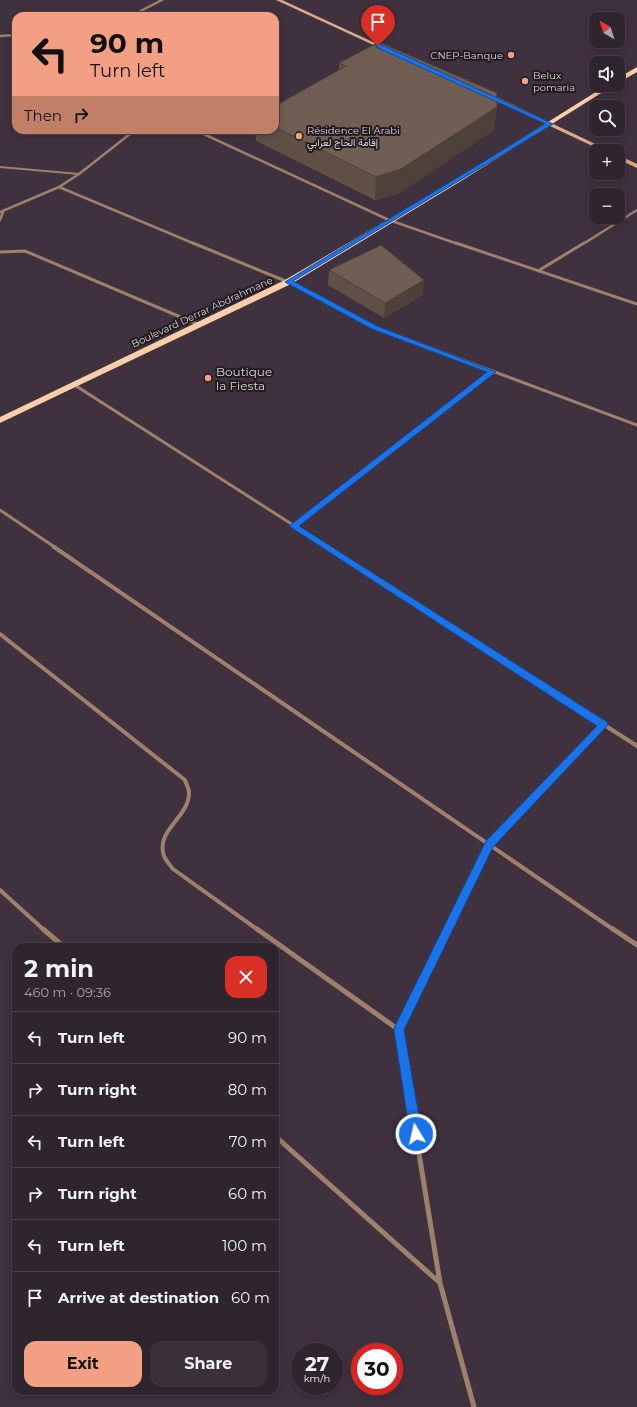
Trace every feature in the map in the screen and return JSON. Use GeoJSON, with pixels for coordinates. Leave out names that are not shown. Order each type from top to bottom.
{"type":"FeatureCollection","features":[{"type":"Feature","properties":{"kind":"main road"},"geometry":{"type":"LineString","coordinates":[[278,0],[393,52]]}},
{"type":"Feature","properties":{"kind":"main road"},"geometry":{"type":"LineString","coordinates":[[625,77],[637,69]]}},
{"type":"Feature","properties":{"kind":"main road","name":"Boulevard Derrar Abdrahmane"},"geometry":{"type":"LineString","coordinates":[[0,420],[197,324],[288,282],[550,124],[600,92]]}},
{"type":"Feature","properties":{"kind":"main road"},"geometry":{"type":"LineString","coordinates":[[486,94],[591,144]]}},
{"type":"Feature","properties":{"kind":"main road"},"geometry":{"type":"LineString","coordinates":[[625,160],[637,166]]}},
{"type":"Feature","properties":{"kind":"street"},"geometry":{"type":"LineString","coordinates":[[139,12],[162,0]]}},
{"type":"Feature","properties":{"kind":"street"},"geometry":{"type":"LineString","coordinates":[[0,36],[12,35]]}},
{"type":"Feature","properties":{"kind":"street"},"geometry":{"type":"LineString","coordinates":[[0,220],[1,212],[59,187],[79,174],[130,134]]}},
{"type":"Feature","properties":{"kind":"street"},"geometry":{"type":"LineString","coordinates":[[204,134],[389,220],[637,304]]}},
{"type":"Feature","properties":{"kind":"street"},"geometry":{"type":"LineString","coordinates":[[59,187],[288,282],[374,327],[637,426]]}},
{"type":"Feature","properties":{"kind":"street"},"geometry":{"type":"LineString","coordinates":[[538,270],[637,210]]}},
{"type":"Feature","properties":{"kind":"street"},"geometry":{"type":"LineString","coordinates":[[0,252],[25,251],[197,324]]}},
{"type":"Feature","properties":{"kind":"street"},"geometry":{"type":"LineString","coordinates":[[294,526],[493,372]]}},
{"type":"Feature","properties":{"kind":"street"},"geometry":{"type":"LineString","coordinates":[[73,384],[637,746]]}},
{"type":"Feature","properties":{"kind":"street"},"geometry":{"type":"LineString","coordinates":[[0,510],[637,945]]}},
{"type":"Feature","properties":{"kind":"street"},"geometry":{"type":"LineString","coordinates":[[0,634],[185,780],[189,791],[188,802],[167,830],[163,844],[165,857],[173,869],[277,943]]}},
{"type":"Feature","properties":{"kind":"street"},"geometry":{"type":"LineString","coordinates":[[474,1407],[440,1283],[399,1030],[490,844],[604,725]]}},
{"type":"Feature","properties":{"kind":"street"},"geometry":{"type":"LineString","coordinates":[[0,890],[60,943]]}},
{"type":"Feature","properties":{"kind":"street"},"geometry":{"type":"LineString","coordinates":[[279,945],[399,1030]]}},
{"type":"Feature","properties":{"kind":"street"},"geometry":{"type":"LineString","coordinates":[[279,1140],[440,1283]]}},
{"type":"Feature","properties":{"kind":"lane"},"geometry":{"type":"LineString","coordinates":[[0,167],[79,174]]}},
{"type":"Feature","properties":{"kind":"building"},"geometry":{"type":"Polygon","coordinates":[[[379,42],[497,93],[497,107],[401,169],[376,177],[279,129],[279,104],[346,66],[339,63],[379,42]]]}},
{"type":"Feature","properties":{"kind":"building"},"geometry":{"type":"Polygon","coordinates":[[[381,245],[424,280],[385,303],[329,270],[381,245]]]}},
{"type":"Feature","properties":{"kind":"place","name":"CNEP-Banque"},"geometry":{"type":"Point","coordinates":[511,55]}},
{"type":"Feature","properties":{"kind":"place","name":"Belux pomaria"},"geometry":{"type":"Point","coordinates":[525,81]}},
{"type":"Feature","properties":{"kind":"place","name":"Résidence El Arabi إقامة الحاج لعرابي"},"geometry":{"type":"Point","coordinates":[299,136]}},
{"type":"Feature","properties":{"kind":"place","name":"Boutique la Fiesta"},"geometry":{"type":"Point","coordinates":[208,378]}},
{"type":"Feature","properties":{"kind":"route"},"geometry":{"type":"LineString","coordinates":[[378,46],[550,124],[288,282],[374,327],[493,372],[294,526],[604,725],[490,844],[399,1030],[416,1134]]}}]}
